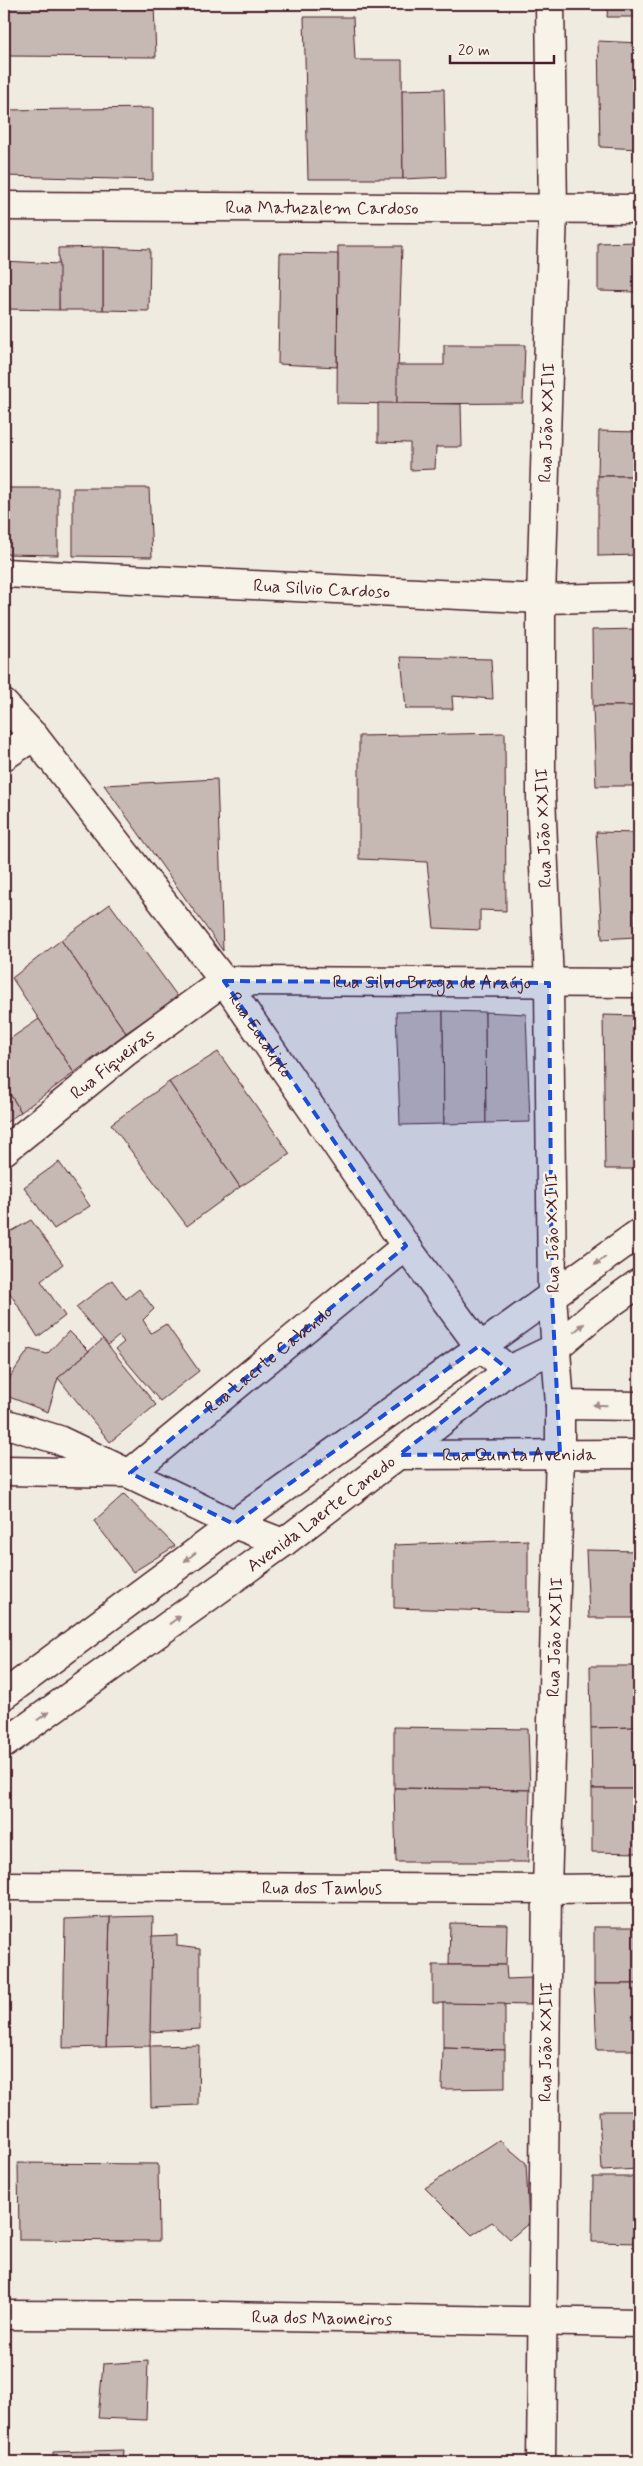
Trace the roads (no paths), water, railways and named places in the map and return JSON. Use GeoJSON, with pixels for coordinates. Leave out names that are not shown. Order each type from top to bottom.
{"type":"FeatureCollection","features":[{"type":"Feature","properties":{"kind":"street","name":"Rua João XXIII"},"geometry":{"type":"LineString","coordinates":[[541,2462],[547,1889],[560,1453],[560,1405],[552,1296],[549,983],[541,796],[541,599],[553,210],[550,4]]}},
{"type":"Feature","properties":{"kind":"street","name":"Rua Matuzalem Cardoso"},"geometry":{"type":"LineString","coordinates":[[4,206],[639,209]]}},
{"type":"Feature","properties":{"kind":"street","name":"Rua Silvio Cardoso"},"geometry":{"type":"LineString","coordinates":[[4,573],[541,599],[639,597]]}},
{"type":"Feature","properties":{"kind":"street","name":"Rua Eucalipto"},"geometry":{"type":"LineString","coordinates":[[4,704],[34,736],[224,982],[406,1246],[479,1346],[508,1370]]}},
{"type":"Feature","properties":{"kind":"street"},"geometry":{"type":"LineString","coordinates":[[4,756],[34,736]]}},
{"type":"Feature","properties":{"kind":"street","name":"Rua Silvio Braga de Araújo"},"geometry":{"type":"LineString","coordinates":[[224,982],[639,983]]}},
{"type":"Feature","properties":{"kind":"street","name":"Rua Fiqueiras"},"geometry":{"type":"LineString","coordinates":[[4,1151],[126,1052],[224,982]]}},
{"type":"Feature","properties":{"kind":"street"},"geometry":{"type":"LineString","coordinates":[[4,1694],[479,1346],[639,1233]]}},
{"type":"Feature","properties":{"kind":"street","name":"Rua Laerte Cabendo"},"geometry":{"type":"LineString","coordinates":[[130,1473],[406,1246]]}},
{"type":"Feature","properties":{"kind":"street","name":"Avenida Laerte Canedo"},"geometry":{"type":"LineString","coordinates":[[4,1744],[283,1543],[508,1370],[555,1348],[639,1283]]}},
{"type":"Feature","properties":{"kind":"street"},"geometry":{"type":"LineString","coordinates":[[560,1405],[639,1406]]}},
{"type":"Feature","properties":{"kind":"street"},"geometry":{"type":"LineString","coordinates":[[4,1423],[59,1440],[234,1524],[283,1543]]}},
{"type":"Feature","properties":{"kind":"street","name":"Rua Quinta Avenida"},"geometry":{"type":"LineString","coordinates":[[399,1454],[639,1454]]}},
{"type":"Feature","properties":{"kind":"street"},"geometry":{"type":"LineString","coordinates":[[4,1470],[130,1473]]}},
{"type":"Feature","properties":{"kind":"street","name":"Rua dos Tambus"},"geometry":{"type":"LineString","coordinates":[[4,1886],[639,1888]]}},
{"type":"Feature","properties":{"kind":"street","name":"Rua dos Maomeiros"},"geometry":{"type":"LineString","coordinates":[[4,2315],[222,2316],[639,2323]]}}]}
